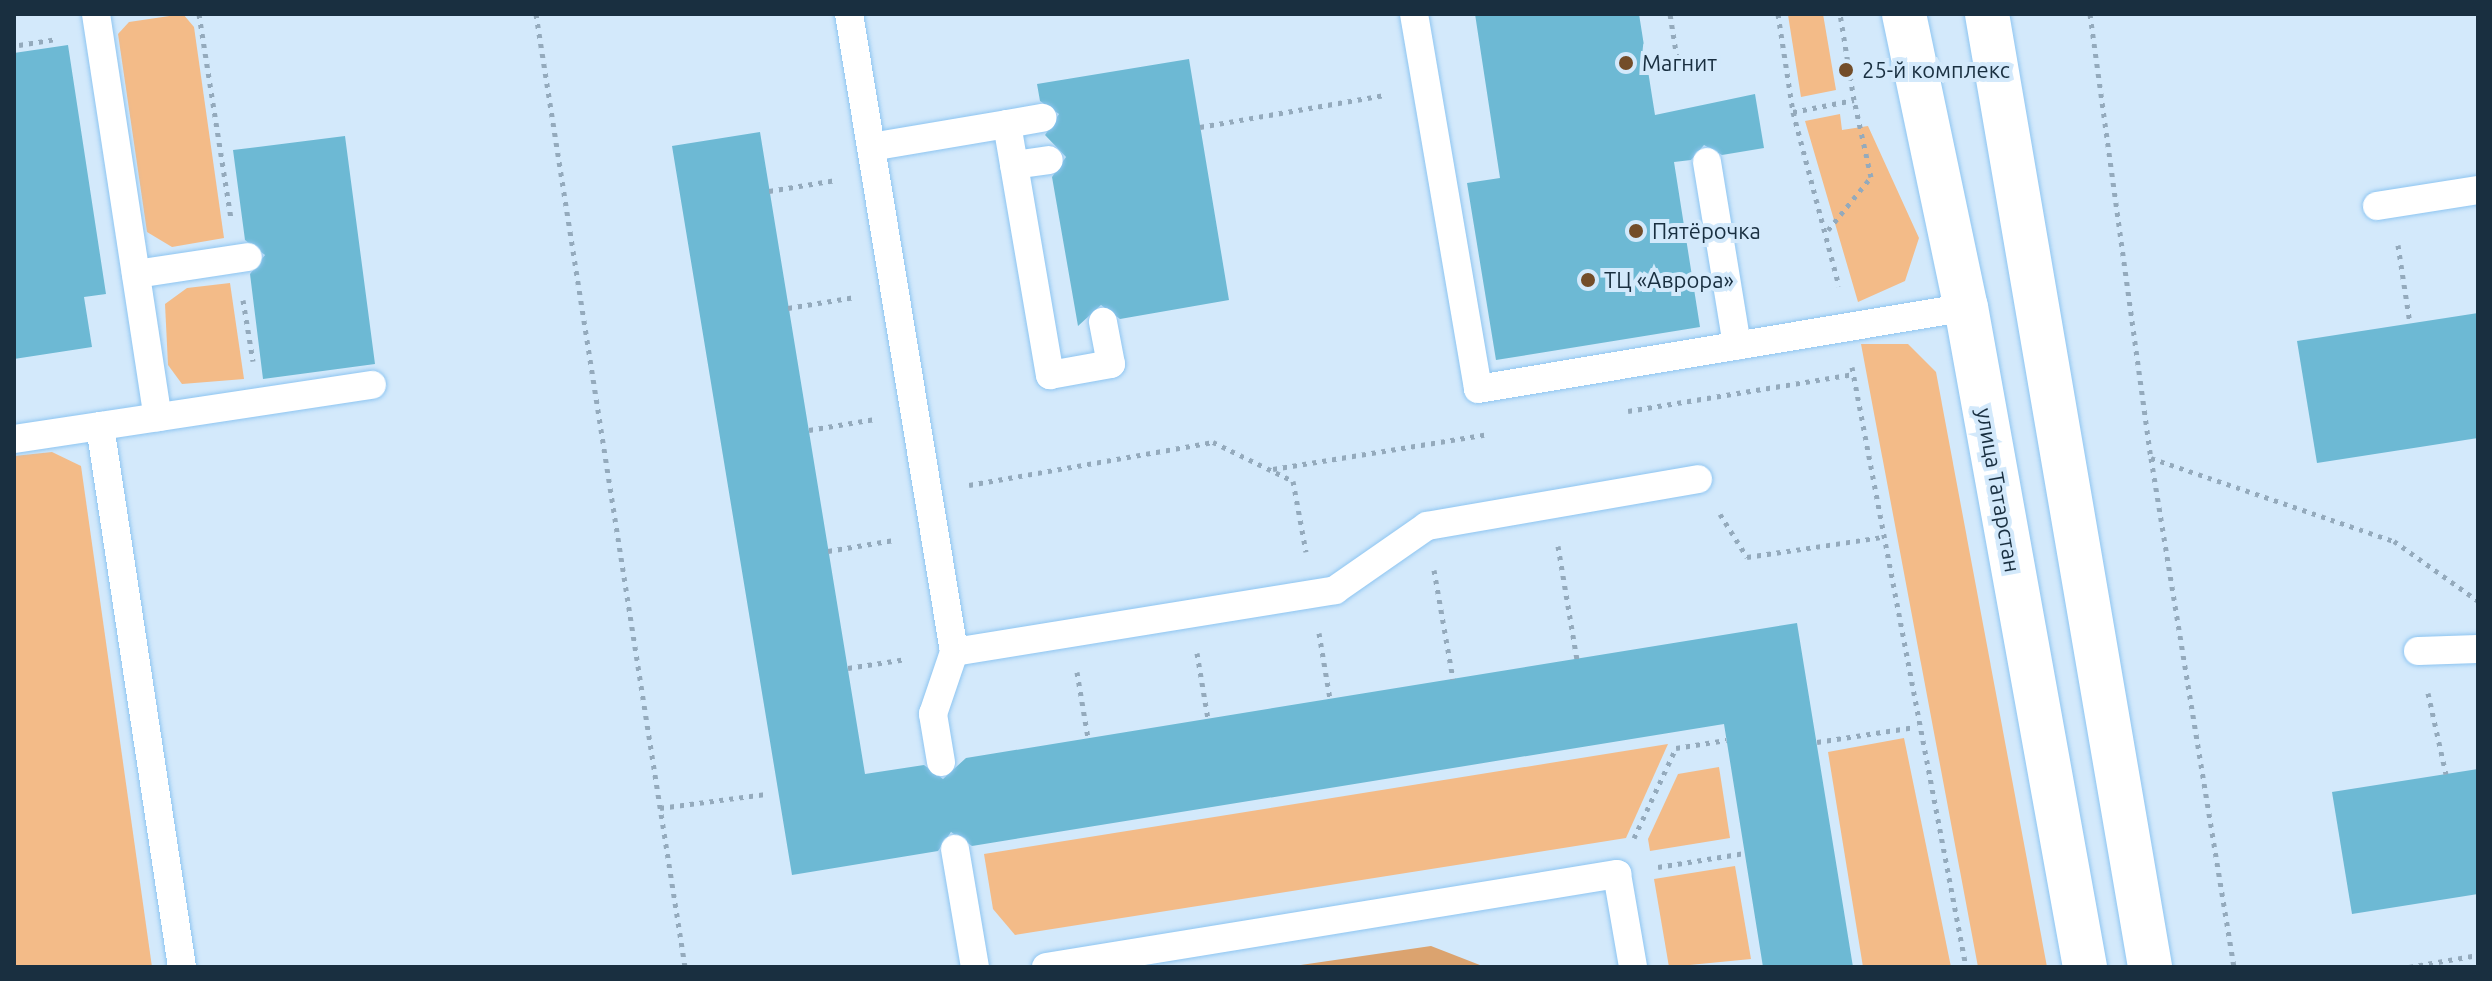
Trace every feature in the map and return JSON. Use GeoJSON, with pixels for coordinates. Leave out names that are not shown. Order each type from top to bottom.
{"type":"FeatureCollection","features":[{"type":"Feature","properties":{"kind":"street","name":"улица Татарстан"},"geometry":{"type":"LineString","coordinates":[[1904,14],[1966,307],[2085,967]]}},
{"type":"Feature","properties":{"kind":"street"},"geometry":{"type":"LineString","coordinates":[[1987,14],[2150,967]]}},
{"type":"Feature","properties":{"kind":"lane"},"geometry":{"type":"LineString","coordinates":[[96,14],[158,417]]}},
{"type":"Feature","properties":{"kind":"lane"},"geometry":{"type":"LineString","coordinates":[[849,14],[954,652],[933,714],[941,762]]}},
{"type":"Feature","properties":{"kind":"lane"},"geometry":{"type":"LineString","coordinates":[[1414,14],[1478,389],[1966,307]]}},
{"type":"Feature","properties":{"kind":"lane"},"geometry":{"type":"LineString","coordinates":[[873,160],[1007,124],[1042,118]]}},
{"type":"Feature","properties":{"kind":"lane"},"geometry":{"type":"LineString","coordinates":[[1007,124],[1050,375],[1111,364],[1103,322]]}},
{"type":"Feature","properties":{"kind":"lane"},"geometry":{"type":"LineString","coordinates":[[1014,165],[1049,160]]}},
{"type":"Feature","properties":{"kind":"lane"},"geometry":{"type":"LineString","coordinates":[[1707,162],[1737,346]]}},
{"type":"Feature","properties":{"kind":"lane"},"geometry":{"type":"LineString","coordinates":[[2384,205],[2478,190]]}},
{"type":"Feature","properties":{"kind":"lane"},"geometry":{"type":"LineString","coordinates":[[136,274],[242,258]]}},
{"type":"Feature","properties":{"kind":"lane"},"geometry":{"type":"LineString","coordinates":[[14,439],[372,385]]}},
{"type":"Feature","properties":{"kind":"lane"},"geometry":{"type":"LineString","coordinates":[[100,426],[182,967]]}},
{"type":"Feature","properties":{"kind":"lane"},"geometry":{"type":"LineString","coordinates":[[954,652],[1335,590],[1427,526],[1698,479]]}},
{"type":"Feature","properties":{"kind":"lane"},"geometry":{"type":"LineString","coordinates":[[2418,651],[2478,649]]}},
{"type":"Feature","properties":{"kind":"lane"},"geometry":{"type":"LineString","coordinates":[[955,849],[975,967]]}},
{"type":"Feature","properties":{"kind":"lane"},"geometry":{"type":"LineString","coordinates":[[1046,967],[1617,874],[1633,967]]}},
{"type":"Feature","properties":{"kind":"path"},"geometry":{"type":"LineString","coordinates":[[199,14],[242,258],[259,402]]}},
{"type":"Feature","properties":{"kind":"path"},"geometry":{"type":"LineString","coordinates":[[536,14],[685,967]]}},
{"type":"Feature","properties":{"kind":"path"},"geometry":{"type":"LineString","coordinates":[[1646,63],[1677,58],[1670,14]]}},
{"type":"Feature","properties":{"kind":"path"},"geometry":{"type":"LineString","coordinates":[[1778,14],[1793,112],[1828,230],[1915,727],[1966,967]]}},
{"type":"Feature","properties":{"kind":"path"},"geometry":{"type":"LineString","coordinates":[[1828,230],[1871,177],[1840,14]]}},
{"type":"Feature","properties":{"kind":"path"},"geometry":{"type":"LineString","coordinates":[[2090,14],[2151,458],[2234,967]]}},
{"type":"Feature","properties":{"kind":"path"},"geometry":{"type":"LineString","coordinates":[[19,45],[53,40]]}},
{"type":"Feature","properties":{"kind":"path"},"geometry":{"type":"LineString","coordinates":[[1200,127],[1391,94]]}},
{"type":"Feature","properties":{"kind":"path"},"geometry":{"type":"LineString","coordinates":[[1793,112],[1854,100]]}},
{"type":"Feature","properties":{"kind":"path"},"geometry":{"type":"LineString","coordinates":[[769,191],[873,160]]}},
{"type":"Feature","properties":{"kind":"path"},"geometry":{"type":"LineString","coordinates":[[2384,205],[2410,323]]}},
{"type":"Feature","properties":{"kind":"path"},"geometry":{"type":"LineString","coordinates":[[788,308],[895,291]]}},
{"type":"Feature","properties":{"kind":"path"},"geometry":{"type":"LineString","coordinates":[[809,430],[915,413]]}},
{"type":"Feature","properties":{"kind":"path"},"geometry":{"type":"LineString","coordinates":[[928,492],[1213,442],[1293,481],[1330,699]]}},
{"type":"Feature","properties":{"kind":"path"},"geometry":{"type":"LineString","coordinates":[[2151,458],[2394,541],[2478,601]]}},
{"type":"Feature","properties":{"kind":"path"},"geometry":{"type":"LineString","coordinates":[[1698,479],[1747,557],[1882,537]]}},
{"type":"Feature","properties":{"kind":"path"},"geometry":{"type":"LineString","coordinates":[[1551,504],[1577,659]]}},
{"type":"Feature","properties":{"kind":"path"},"geometry":{"type":"LineString","coordinates":[[1427,526],[1453,679]]}},
{"type":"Feature","properties":{"kind":"path"},"geometry":{"type":"LineString","coordinates":[[828,551],[935,533]]}},
{"type":"Feature","properties":{"kind":"path"},"geometry":{"type":"LineString","coordinates":[[1190,614],[1208,719]]}},
{"type":"Feature","properties":{"kind":"path"},"geometry":{"type":"LineString","coordinates":[[1071,633],[1088,738]]}},
{"type":"Feature","properties":{"kind":"path"},"geometry":{"type":"LineString","coordinates":[[2418,651],[2446,774]]}},
{"type":"Feature","properties":{"kind":"path"},"geometry":{"type":"LineString","coordinates":[[848,668],[954,652]]}},
{"type":"Feature","properties":{"kind":"path"},"geometry":{"type":"LineString","coordinates":[[1817,742],[1915,727]]}},
{"type":"Feature","properties":{"kind":"path"},"geometry":{"type":"LineString","coordinates":[[1617,874],[1676,748],[1726,740]]}},
{"type":"Feature","properties":{"kind":"path"},"geometry":{"type":"LineString","coordinates":[[660,808],[767,794]]}},
{"type":"Feature","properties":{"kind":"path"},"geometry":{"type":"LineString","coordinates":[[1617,874],[1745,853]]}},
{"type":"Feature","properties":{"kind":"path"},"geometry":{"type":"LineString","coordinates":[[2409,967],[2478,955]]}},
{"type":"Feature","properties":{"kind":"shaded area"},"geometry":{"type":"Polygon","coordinates":[[[183,14],[194,27],[224,238],[172,247],[147,232],[118,34],[129,22],[183,14]]]}},
{"type":"Feature","properties":{"kind":"shaded area"},"geometry":{"type":"Polygon","coordinates":[[[1823,14],[1836,90],[1801,97],[1788,15],[1823,14]]]}},
{"type":"Feature","properties":{"kind":"shaded area"},"geometry":{"type":"Polygon","coordinates":[[[1840,114],[1842,130],[1868,126],[1919,238],[1905,281],[1858,302],[1805,121],[1840,114]]]}},
{"type":"Feature","properties":{"kind":"shaded area"},"geometry":{"type":"Polygon","coordinates":[[[230,283],[244,379],[182,384],[168,365],[165,304],[187,288],[230,283]]]}},
{"type":"Feature","properties":{"kind":"shaded area"},"geometry":{"type":"Polygon","coordinates":[[[1861,344],[1908,344],[1936,372],[2047,967],[1978,967],[1861,344]]]}},
{"type":"Feature","properties":{"kind":"shaded area"},"geometry":{"type":"Polygon","coordinates":[[[52,452],[81,466],[152,967],[14,967],[14,456],[52,452]]]}},
{"type":"Feature","properties":{"kind":"shaded area"},"geometry":{"type":"Polygon","coordinates":[[[1904,738],[1951,967],[1863,967],[1828,752],[1904,738]]]}},
{"type":"Feature","properties":{"kind":"shaded area"},"geometry":{"type":"Polygon","coordinates":[[[1668,744],[1626,838],[1015,935],[993,909],[984,854],[1668,744]]]}},
{"type":"Feature","properties":{"kind":"shaded area"},"geometry":{"type":"Polygon","coordinates":[[[1719,767],[1730,838],[1650,851],[1648,839],[1678,774],[1719,767]]]}},
{"type":"Feature","properties":{"kind":"shaded area"},"geometry":{"type":"Polygon","coordinates":[[[1735,866],[1751,959],[1669,967],[1654,879],[1735,866]]]}},
{"type":"Feature","properties":{"kind":"shaded area"},"geometry":{"type":"Polygon","coordinates":[[[1431,946],[1485,967],[1287,967],[1431,946]]]}},
{"type":"Feature","properties":{"kind":"building"},"geometry":{"type":"Polygon","coordinates":[[[1475,14],[1639,14],[1655,115],[1755,94],[1764,148],[1722,155],[1704,145],[1691,160],[1674,162],[1700,327],[1496,360],[1467,183],[1500,178],[1475,14]]]}},
{"type":"Feature","properties":{"kind":"building"},"geometry":{"type":"Polygon","coordinates":[[[68,45],[106,294],[84,297],[92,347],[14,359],[14,53],[68,45]]]}},
{"type":"Feature","properties":{"kind":"building"},"geometry":{"type":"Polygon","coordinates":[[[1189,59],[1229,300],[1120,319],[1101,305],[1078,326],[1052,177],[1066,157],[1045,135],[1059,114],[1040,101],[1037,84],[1189,59]]]}},
{"type":"Feature","properties":{"kind":"building"},"geometry":{"type":"Polygon","coordinates":[[[760,132],[865,774],[924,765],[943,779],[966,758],[1797,623],[1853,967],[1763,967],[1724,724],[972,846],[951,832],[938,851],[792,875],[672,146],[760,132]]]}},
{"type":"Feature","properties":{"kind":"building"},"geometry":{"type":"Polygon","coordinates":[[[345,136],[375,364],[263,379],[250,274],[265,255],[245,240],[233,150],[345,136]]]}},
{"type":"Feature","properties":{"kind":"building"},"geometry":{"type":"Polygon","coordinates":[[[2478,313],[2478,438],[2317,463],[2297,341],[2478,313]]]}},
{"type":"Feature","properties":{"kind":"building"},"geometry":{"type":"Polygon","coordinates":[[[2478,769],[2478,894],[2352,914],[2332,792],[2478,769]]]}},
{"type":"Feature","properties":{"kind":"place","name":"Магнит"},"geometry":{"type":"Point","coordinates":[1626,63]}},
{"type":"Feature","properties":{"kind":"place","name":"25-й комплекс"},"geometry":{"type":"Point","coordinates":[1846,70]}},
{"type":"Feature","properties":{"kind":"place","name":"Пятёрочка"},"geometry":{"type":"Point","coordinates":[1636,231]}},
{"type":"Feature","properties":{"kind":"place","name":"ТЦ «Аврора»"},"geometry":{"type":"Point","coordinates":[1588,280]}}]}
